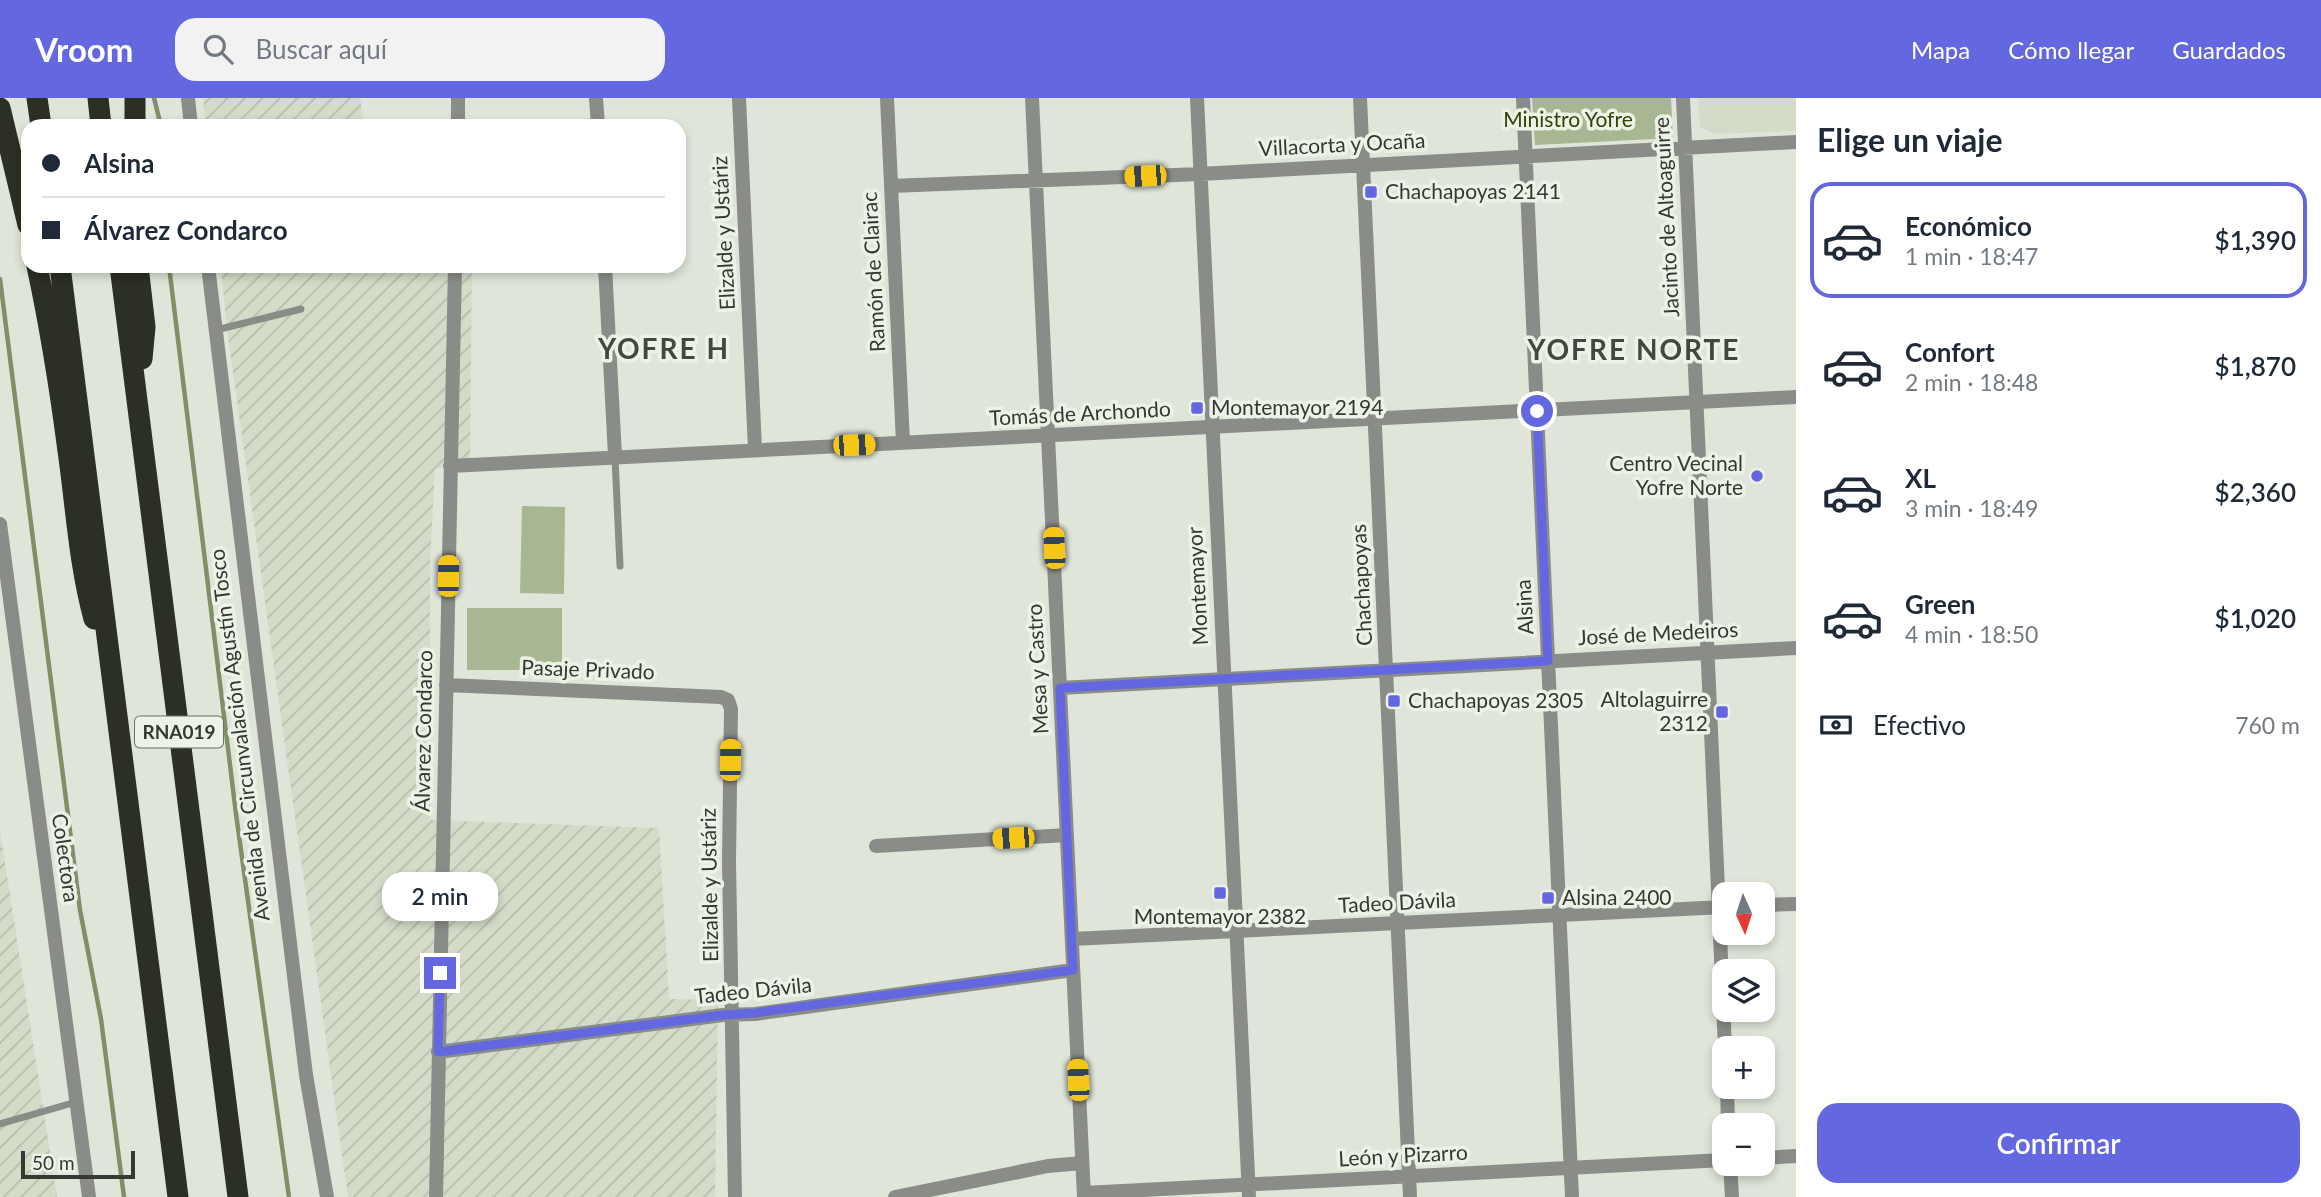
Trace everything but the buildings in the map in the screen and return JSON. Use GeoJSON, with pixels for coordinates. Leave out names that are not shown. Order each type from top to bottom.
{"type":"FeatureCollection","features":[{"type":"Feature","properties":{"kind":"highway"},"geometry":{"type":"LineString","coordinates":[[37,98],[39,119]]}},
{"type":"Feature","properties":{"kind":"highway"},"geometry":{"type":"LineString","coordinates":[[97,98],[100,119]]}},
{"type":"Feature","properties":{"kind":"highway"},"geometry":{"type":"LineString","coordinates":[[135,98],[135,119]]}},
{"type":"Feature","properties":{"kind":"highway"},"geometry":{"type":"LineString","coordinates":[[0,108],[21,196]]}},
{"type":"Feature","properties":{"kind":"highway"},"geometry":{"type":"LineString","coordinates":[[38,273],[68,451],[85,587],[113,685]]}},
{"type":"Feature","properties":{"kind":"highway","name":"RNA019"},"geometry":{"type":"LineString","coordinates":[[61,273],[178,1197]]}},
{"type":"Feature","properties":{"kind":"highway","name":"RNA019"},"geometry":{"type":"LineString","coordinates":[[121,273],[240,1197]]}},
{"type":"Feature","properties":{"kind":"highway"},"geometry":{"type":"LineString","coordinates":[[139,273],[145,327],[139,407]]}},
{"type":"Feature","properties":{"kind":"street"},"geometry":{"type":"LineString","coordinates":[[188,98],[190,119]]}},
{"type":"Feature","properties":{"kind":"street"},"geometry":{"type":"LineString","coordinates":[[458,98],[458,119]]}},
{"type":"Feature","properties":{"kind":"street"},"geometry":{"type":"LineString","coordinates":[[596,98],[598,119]]}},
{"type":"Feature","properties":{"kind":"street","name":"Elizalde y Ustáriz"},"geometry":{"type":"LineString","coordinates":[[739,98],[755,449]]}},
{"type":"Feature","properties":{"kind":"street","name":"Ramón de Clairac"},"geometry":{"type":"LineString","coordinates":[[887,98],[903,443]]}},
{"type":"Feature","properties":{"kind":"street","name":"Mesa y Castro"},"geometry":{"type":"LineString","coordinates":[[1032,98],[1084,1195]]}},
{"type":"Feature","properties":{"kind":"street","name":"Montemayor"},"geometry":{"type":"LineString","coordinates":[[1196,98],[1248,1191]]}},
{"type":"Feature","properties":{"kind":"street","name":"Chachapoyas"},"geometry":{"type":"LineString","coordinates":[[1360,98],[1410,1197]]}},
{"type":"Feature","properties":{"kind":"street","name":"Alsina"},"geometry":{"type":"LineString","coordinates":[[1523,98],[1572,1197]]}},
{"type":"Feature","properties":{"kind":"street","name":"Jacinto de Altoaguirre"},"geometry":{"type":"LineString","coordinates":[[1683,98],[1720,882]]}},
{"type":"Feature","properties":{"kind":"street","name":"Villacorta y Ocaña"},"geometry":{"type":"LineString","coordinates":[[891,187],[1200,174],[1796,142]]}},
{"type":"Feature","properties":{"kind":"street","name":"Avenida de Circunvalación Agustín Tosco"},"geometry":{"type":"LineString","coordinates":[[209,273],[306,1075],[327,1197]]}},
{"type":"Feature","properties":{"kind":"street","name":"Álvarez Condarco"},"geometry":{"type":"LineString","coordinates":[[436,1197],[455,273]]}},
{"type":"Feature","properties":{"kind":"street"},"geometry":{"type":"LineString","coordinates":[[605,273],[615,456]]}},
{"type":"Feature","properties":{"kind":"street","name":"Tomás de Archondo"},"geometry":{"type":"LineString","coordinates":[[450,466],[1796,397]]}},
{"type":"Feature","properties":{"kind":"street","name":"Colectora"},"geometry":{"type":"LineString","coordinates":[[0,524],[2,556],[89,1197]]}},
{"type":"Feature","properties":{"kind":"street","name":"José de Medeiros"},"geometry":{"type":"LineString","coordinates":[[1060,688],[1796,648]]}},
{"type":"Feature","properties":{"kind":"street","name":"Pasaje Privado"},"geometry":{"type":"LineString","coordinates":[[446,685],[720,697],[729,700]]}},
{"type":"Feature","properties":{"kind":"street","name":"Elizalde y Ustáriz"},"geometry":{"type":"LineString","coordinates":[[729,700],[735,1197]]}},
{"type":"Feature","properties":{"kind":"street"},"geometry":{"type":"LineString","coordinates":[[876,846],[1067,835]]}},
{"type":"Feature","properties":{"kind":"street"},"geometry":{"type":"LineString","coordinates":[[1775,905],[1796,904]]}},
{"type":"Feature","properties":{"kind":"street","name":"Tadeo Dávila"},"geometry":{"type":"LineString","coordinates":[[1072,939],[1712,908]]}},
{"type":"Feature","properties":{"kind":"street","name":"Jacinto de Altoaguirre"},"geometry":{"type":"LineString","coordinates":[[1722,945],[1725,1036]]}},
{"type":"Feature","properties":{"kind":"street","name":"Tadeo Dávila"},"geometry":{"type":"LineString","coordinates":[[438,1052],[1073,970]]}},
{"type":"Feature","properties":{"kind":"street"},"geometry":{"type":"LineString","coordinates":[[1775,1157],[1796,1156]]}},
{"type":"Feature","properties":{"kind":"street","name":"León y Pizarro"},"geometry":{"type":"LineString","coordinates":[[1084,1195],[1248,1191],[1409,1176],[1712,1161]]}},
{"type":"Feature","properties":{"kind":"street"},"geometry":{"type":"LineString","coordinates":[[895,1197],[1048,1166],[1083,1163]]}},
{"type":"Feature","properties":{"kind":"street"},"geometry":{"type":"LineString","coordinates":[[1731,1176],[1732,1197]]}},
{"type":"Feature","properties":{"kind":"lane"},"geometry":{"type":"LineString","coordinates":[[216,331],[301,309]]}},
{"type":"Feature","properties":{"kind":"lane"},"geometry":{"type":"LineString","coordinates":[[615,456],[620,566]]}},
{"type":"Feature","properties":{"kind":"lane"},"geometry":{"type":"LineString","coordinates":[[0,1124],[77,1102]]}},
{"type":"Feature","properties":{"kind":"shaded area"},"geometry":{"type":"Polygon","coordinates":[[[203,98],[360,98],[363,119],[205,119],[203,98]]]}},
{"type":"Feature","properties":{"kind":"shaded area"},"geometry":{"type":"Polygon","coordinates":[[[1698,98],[1796,98],[1796,131],[1715,134],[1700,127],[1698,98]]]}},
{"type":"Feature","properties":{"kind":"shaded area"},"geometry":{"type":"Polygon","coordinates":[[[222,273],[472,273],[470,462],[435,469],[430,562],[430,820],[659,828],[669,999],[718,1000],[715,1197],[348,1197],[227,329],[222,273]]]}},
{"type":"Feature","properties":{"kind":"shaded area"},"geometry":{"type":"Polygon","coordinates":[[[0,832],[1,837],[57,1197],[0,1197],[0,832]]]}},
{"type":"Feature","properties":{"kind":"green space","name":"Ministro Yofre"},"geometry":{"type":"Polygon","coordinates":[[[1532,98],[1671,98],[1673,138],[1535,145],[1532,98]]]}},
{"type":"Feature","properties":{"kind":"green space"},"geometry":{"type":"Polygon","coordinates":[[[522,506],[565,507],[564,594],[520,593],[522,506]]]}},
{"type":"Feature","properties":{"kind":"green space"},"geometry":{"type":"Polygon","coordinates":[[[467,608],[562,608],[562,670],[467,670],[467,608]]]}},
{"type":"Feature","properties":{"kind":"waterway"},"geometry":{"type":"LineString","coordinates":[[154,98],[159,119]]}},
{"type":"Feature","properties":{"kind":"waterway"},"geometry":{"type":"LineString","coordinates":[[170,273],[236,814],[289,1197]]}},
{"type":"Feature","properties":{"kind":"waterway"},"geometry":{"type":"LineString","coordinates":[[0,279],[80,910],[101,1019],[124,1197]]}},
{"type":"Feature","properties":{"kind":"place","name":"Chachapoyas 2141"},"geometry":{"type":"Point","coordinates":[1371,192]}},
{"type":"Feature","properties":{"kind":"place","name":"Montemayor 2194"},"geometry":{"type":"Point","coordinates":[1197,408]}},
{"type":"Feature","properties":{"kind":"place","name":"Centro Vecinal Yofre Norte"},"geometry":{"type":"Point","coordinates":[1757,476]}},
{"type":"Feature","properties":{"kind":"place","name":"Chachapoyas 2305"},"geometry":{"type":"Point","coordinates":[1394,701]}},
{"type":"Feature","properties":{"kind":"place","name":"Altolaguirre 2312"},"geometry":{"type":"Point","coordinates":[1722,712]}},
{"type":"Feature","properties":{"kind":"place","name":"Montemayor 2382"},"geometry":{"type":"Point","coordinates":[1220,893]}},
{"type":"Feature","properties":{"kind":"place","name":"Alsina 2400"},"geometry":{"type":"Point","coordinates":[1548,898]}},
{"type":"Feature","properties":{"kind":"district","name":"YOFRE H"},"geometry":{"type":"Point","coordinates":[664,349]}},
{"type":"Feature","properties":{"kind":"district","name":"YOFRE NORTE"},"geometry":{"type":"Point","coordinates":[1634,350]}},
{"type":"Feature","properties":{"kind":"route"},"geometry":{"type":"LineString","coordinates":[[440,973],[438,1052],[1073,970],[1060,688],[1548,661],[1537,411]]}}]}
